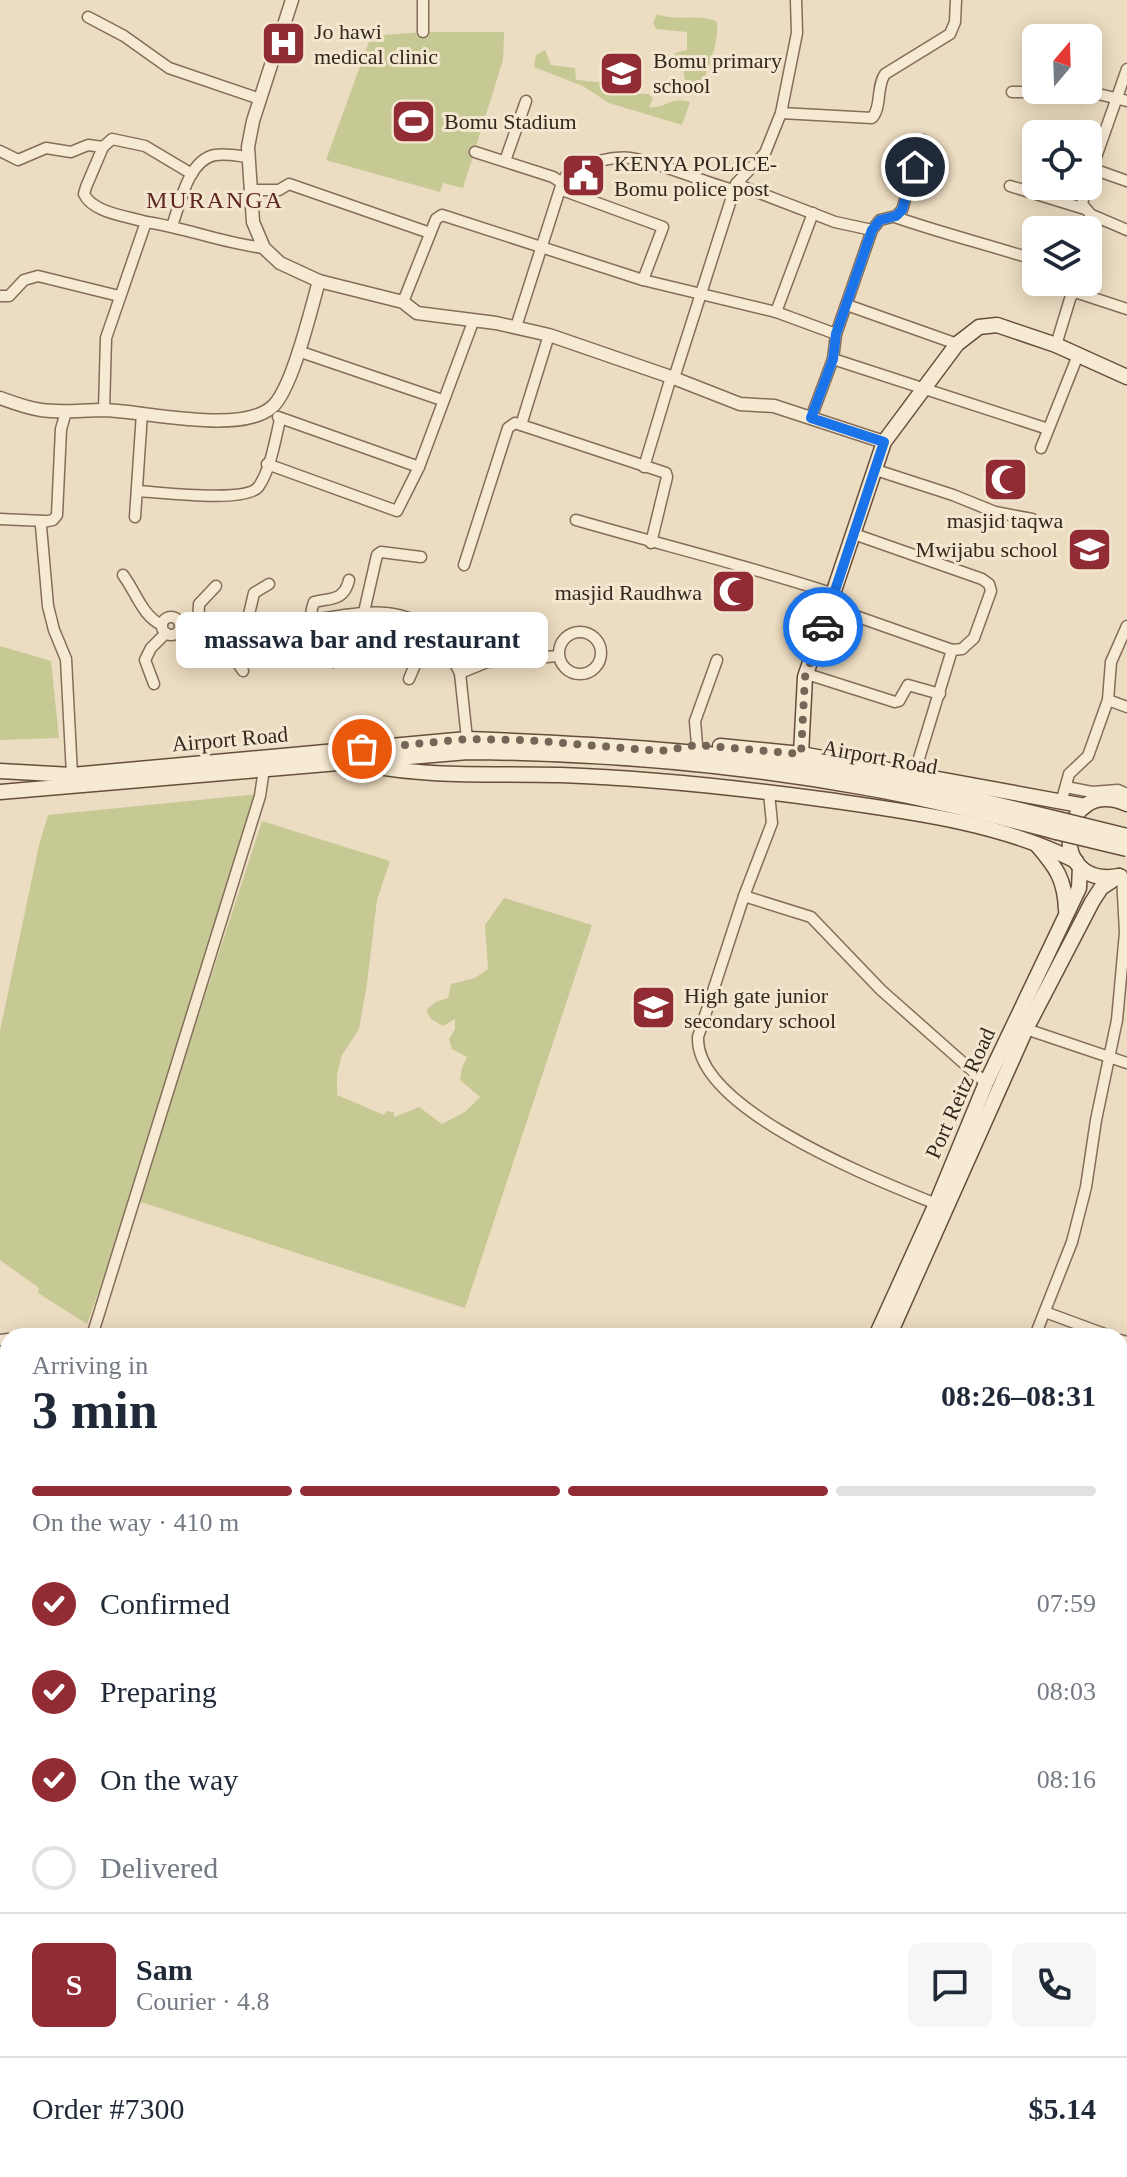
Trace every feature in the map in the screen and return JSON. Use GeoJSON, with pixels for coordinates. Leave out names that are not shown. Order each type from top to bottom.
{"type":"FeatureCollection","features":[{"type":"Feature","properties":{"kind":"main road"},"geometry":{"type":"LineString","coordinates":[[806,766],[807,674],[884,442],[957,344],[973,330],[993,324],[1056,345],[1127,377]]}},
{"type":"Feature","properties":{"kind":"main road","name":"Airport Road"},"geometry":{"type":"LineString","coordinates":[[0,771],[72,775],[467,739],[526,740],[806,766],[942,789],[1127,836]]}},
{"type":"Feature","properties":{"kind":"main road"},"geometry":{"type":"LineString","coordinates":[[660,751],[697,745],[806,766],[910,773],[1061,803],[1085,806],[1105,799],[1127,804]]}},
{"type":"Feature","properties":{"kind":"main road","name":"Airport Road"},"geometry":{"type":"LineString","coordinates":[[0,792],[468,752],[523,752],[707,766],[806,766],[1127,849]]}},
{"type":"Feature","properties":{"kind":"main road"},"geometry":{"type":"LineString","coordinates":[[349,761],[398,771],[451,775],[470,773],[649,780],[769,793],[948,819],[1035,843],[1094,875],[1122,875]]}},
{"type":"Feature","properties":{"kind":"main road"},"geometry":{"type":"LineString","coordinates":[[1078,864],[1070,849],[1068,835],[1072,822],[1085,806]]}},
{"type":"Feature","properties":{"kind":"main road"},"geometry":{"type":"LineString","coordinates":[[1035,843],[1057,871],[1065,887],[1066,914]]}},
{"type":"Feature","properties":{"kind":"main road","name":"Port Reitz Road"},"geometry":{"type":"LineString","coordinates":[[880,1328],[986,1083],[1079,888],[1078,864]]}},
{"type":"Feature","properties":{"kind":"main road"},"geometry":{"type":"LineString","coordinates":[[893,1328],[1026,1029],[1092,902],[1101,888],[1122,875]]}},
{"type":"Feature","properties":{"kind":"street"},"geometry":{"type":"LineString","coordinates":[[292,0],[250,134],[248,157],[253,222],[264,248],[287,268],[319,281],[403,302],[417,313],[516,327],[549,335],[740,404],[774,406],[884,442]]}},
{"type":"Feature","properties":{"kind":"street"},"geometry":{"type":"LineString","coordinates":[[423,0],[423,32]]}},
{"type":"Feature","properties":{"kind":"street"},"geometry":{"type":"LineString","coordinates":[[644,467],[735,187],[765,153],[781,113],[797,33],[796,0]]}},
{"type":"Feature","properties":{"kind":"street"},"geometry":{"type":"LineString","coordinates":[[781,113],[872,118],[877,113],[879,84],[885,74],[950,34],[955,22],[956,0]]}},
{"type":"Feature","properties":{"kind":"street"},"geometry":{"type":"LineString","coordinates":[[88,17],[124,36],[169,68],[260,99]]}},
{"type":"Feature","properties":{"kind":"street"},"geometry":{"type":"LineString","coordinates":[[1102,148],[1123,100],[1127,69]]}},
{"type":"Feature","properties":{"kind":"street"},"geometry":{"type":"LineString","coordinates":[[1012,92],[1090,92],[1123,100]]}},
{"type":"Feature","properties":{"kind":"street"},"geometry":{"type":"LineString","coordinates":[[505,161],[526,101]]}},
{"type":"Feature","properties":{"kind":"street"},"geometry":{"type":"LineString","coordinates":[[192,174],[145,146],[112,139],[103,147],[86,187],[86,199],[100,208],[146,222],[172,226],[220,242],[264,248]]}},
{"type":"Feature","properties":{"kind":"street"},"geometry":{"type":"LineString","coordinates":[[895,217],[902,210],[923,140]]}},
{"type":"Feature","properties":{"kind":"street"},"geometry":{"type":"LineString","coordinates":[[0,151],[18,160],[46,148],[71,152],[88,145],[103,147]]}},
{"type":"Feature","properties":{"kind":"street"},"geometry":{"type":"LineString","coordinates":[[475,152],[553,177],[562,186],[663,227],[643,280]]}},
{"type":"Feature","properties":{"kind":"street"},"geometry":{"type":"LineString","coordinates":[[172,226],[192,174],[206,159],[212,156],[248,157]]}},
{"type":"Feature","properties":{"kind":"street"},"geometry":{"type":"LineString","coordinates":[[516,327],[562,186],[574,161],[583,163],[623,158],[645,162],[735,187],[845,225],[872,230]]}},
{"type":"Feature","properties":{"kind":"street"},"geometry":{"type":"LineString","coordinates":[[1102,172],[1127,181]]}},
{"type":"Feature","properties":{"kind":"street"},"geometry":{"type":"LineString","coordinates":[[250,190],[279,190],[289,184],[430,233]]}},
{"type":"Feature","properties":{"kind":"street"},"geometry":{"type":"LineString","coordinates":[[1010,186],[1088,212],[1127,230]]}},
{"type":"Feature","properties":{"kind":"street"},"geometry":{"type":"LineString","coordinates":[[1082,200],[1091,216]]}},
{"type":"Feature","properties":{"kind":"street"},"geometry":{"type":"LineString","coordinates":[[776,312],[813,213]]}},
{"type":"Feature","properties":{"kind":"street"},"geometry":{"type":"LineString","coordinates":[[403,302],[436,219],[442,215],[643,280],[776,312],[836,334]]}},
{"type":"Feature","properties":{"kind":"street"},"geometry":{"type":"LineString","coordinates":[[811,418],[833,359],[836,334],[872,230],[880,220],[895,217],[1022,255]]}},
{"type":"Feature","properties":{"kind":"street"},"geometry":{"type":"LineString","coordinates":[[104,410],[106,338],[146,222]]}},
{"type":"Feature","properties":{"kind":"street"},"geometry":{"type":"LineString","coordinates":[[0,296],[9,296],[24,280],[38,276],[119,296]]}},
{"type":"Feature","properties":{"kind":"street"},"geometry":{"type":"LineString","coordinates":[[0,398],[41,410],[66,412],[104,410],[232,421],[254,418],[270,409],[282,393],[319,281]]}},
{"type":"Feature","properties":{"kind":"street"},"geometry":{"type":"LineString","coordinates":[[1056,345],[1072,296]]}},
{"type":"Feature","properties":{"kind":"street"},"geometry":{"type":"LineString","coordinates":[[1097,296],[1127,309]]}},
{"type":"Feature","properties":{"kind":"street"},"geometry":{"type":"LineString","coordinates":[[847,305],[957,344]]}},
{"type":"Feature","properties":{"kind":"street"},"geometry":{"type":"LineString","coordinates":[[267,464],[394,511],[399,510],[419,467],[473,322]]}},
{"type":"Feature","properties":{"kind":"street"},"geometry":{"type":"LineString","coordinates":[[521,425],[549,335]]}},
{"type":"Feature","properties":{"kind":"street"},"geometry":{"type":"LineString","coordinates":[[298,351],[442,400]]}},
{"type":"Feature","properties":{"kind":"street"},"geometry":{"type":"LineString","coordinates":[[1041,448],[1078,355]]}},
{"type":"Feature","properties":{"kind":"street"},"geometry":{"type":"LineString","coordinates":[[833,359],[1048,429]]}},
{"type":"Feature","properties":{"kind":"street"},"geometry":{"type":"LineString","coordinates":[[270,409],[280,420],[419,467]]}},
{"type":"Feature","properties":{"kind":"street"},"geometry":{"type":"LineString","coordinates":[[0,519],[45,521],[53,520],[57,515],[61,429],[66,412]]}},
{"type":"Feature","properties":{"kind":"street"},"geometry":{"type":"LineString","coordinates":[[135,517],[142,413]]}},
{"type":"Feature","properties":{"kind":"street"},"geometry":{"type":"LineString","coordinates":[[137,491],[248,494],[258,488],[280,420]]}},
{"type":"Feature","properties":{"kind":"street"},"geometry":{"type":"LineString","coordinates":[[464,565],[511,424],[667,475],[651,543]]}},
{"type":"Feature","properties":{"kind":"street"},"geometry":{"type":"LineString","coordinates":[[876,470],[995,512],[1032,519]]}},
{"type":"Feature","properties":{"kind":"street"},"geometry":{"type":"LineString","coordinates":[[576,520],[651,543],[751,567],[952,650],[962,649],[974,638],[991,591],[989,584],[854,534]]}},
{"type":"Feature","properties":{"kind":"street"},"geometry":{"type":"LineString","coordinates":[[45,521],[41,526],[47,595],[54,630],[66,659],[72,775]]}},
{"type":"Feature","properties":{"kind":"street"},"geometry":{"type":"LineString","coordinates":[[364,612],[377,555],[381,552],[421,557]]}},
{"type":"Feature","properties":{"kind":"street"},"geometry":{"type":"LineString","coordinates":[[123,575],[147,614],[164,629]]}},
{"type":"Feature","properties":{"kind":"street"},"geometry":{"type":"LineString","coordinates":[[333,662],[317,641],[310,621],[314,602],[335,600],[347,589],[349,580]]}},
{"type":"Feature","properties":{"kind":"street"},"geometry":{"type":"LineString","coordinates":[[246,627],[254,593],[269,584]]}},
{"type":"Feature","properties":{"kind":"street"},"geometry":{"type":"LineString","coordinates":[[198,626],[199,604],[216,586]]}},
{"type":"Feature","properties":{"kind":"street"},"geometry":{"type":"LineString","coordinates":[[154,684],[145,660],[164,629],[165,620],[171,618],[177,620],[180,626],[246,627],[386,612],[409,618],[440,639],[460,673],[467,739]]}},
{"type":"Feature","properties":{"kind":"street"},"geometry":{"type":"LineString","coordinates":[[409,618],[408,632],[421,651],[409,679]]}},
{"type":"Feature","properties":{"kind":"street"},"geometry":{"type":"LineString","coordinates":[[1061,803],[1069,774],[1088,756],[1108,700],[1111,662],[1127,626]]}},
{"type":"Feature","properties":{"kind":"street"},"geometry":{"type":"LineString","coordinates":[[228,627],[227,647],[243,671]]}},
{"type":"Feature","properties":{"kind":"street"},"geometry":{"type":"LineString","coordinates":[[579,632],[592,636],[600,646],[597,665],[580,674],[568,671],[558,656],[566,636],[579,632]]}},
{"type":"Feature","properties":{"kind":"street"},"geometry":{"type":"LineString","coordinates":[[910,773],[917,765],[952,650]]}},
{"type":"Feature","properties":{"kind":"street"},"geometry":{"type":"LineString","coordinates":[[460,673],[487,662],[558,656]]}},
{"type":"Feature","properties":{"kind":"street"},"geometry":{"type":"LineString","coordinates":[[697,745],[695,721],[717,660]]}},
{"type":"Feature","properties":{"kind":"street"},"geometry":{"type":"LineString","coordinates":[[807,674],[895,702],[899,701],[908,685],[940,694]]}},
{"type":"Feature","properties":{"kind":"street"},"geometry":{"type":"LineString","coordinates":[[1108,700],[1127,707]]}},
{"type":"Feature","properties":{"kind":"street"},"geometry":{"type":"LineString","coordinates":[[94,1328],[260,796],[264,769]]}},
{"type":"Feature","properties":{"kind":"street"},"geometry":{"type":"LineString","coordinates":[[1066,787],[1092,792],[1118,790],[1127,794]]}},
{"type":"Feature","properties":{"kind":"street"},"geometry":{"type":"LineString","coordinates":[[769,793],[772,823],[744,896],[698,1037],[701,1061],[721,1086],[750,1112],[842,1162],[936,1204]]}},
{"type":"Feature","properties":{"kind":"street"},"geometry":{"type":"LineString","coordinates":[[1038,1328],[1080,1217],[1110,1057],[1125,933],[1122,875]]}},
{"type":"Feature","properties":{"kind":"street"},"geometry":{"type":"LineString","coordinates":[[744,896],[811,917],[889,998],[986,1083]]}},
{"type":"Feature","properties":{"kind":"street"},"geometry":{"type":"LineString","coordinates":[[1026,1029],[1127,1063]]}},
{"type":"Feature","properties":{"kind":"street"},"geometry":{"type":"LineString","coordinates":[[1045,1312],[1088,1328]]}},
{"type":"Feature","properties":{"kind":"green space"},"geometry":{"type":"Polygon","coordinates":[[[657,14],[717,22],[715,46],[702,84],[685,82],[683,64],[676,61],[675,53],[687,50],[687,32],[656,29],[653,23],[657,14]]]}},
{"type":"Feature","properties":{"kind":"green space","name":"Bomu Stadium"},"geometry":{"type":"Polygon","coordinates":[[[423,32],[504,32],[503,60],[463,188],[443,183],[440,192],[326,160],[371,36],[423,32]]]}},
{"type":"Feature","properties":{"kind":"green space"},"geometry":{"type":"Polygon","coordinates":[[[545,50],[551,65],[575,68],[576,80],[608,83],[611,92],[616,94],[649,94],[653,99],[649,107],[672,101],[690,102],[682,125],[609,103],[583,86],[534,67],[536,55],[545,50]]]}},
{"type":"Feature","properties":{"kind":"green space"},"geometry":{"type":"Polygon","coordinates":[[[0,646],[51,661],[59,738],[0,740],[0,646]]]}},
{"type":"Feature","properties":{"kind":"green space"},"geometry":{"type":"Polygon","coordinates":[[[258,794],[141,1172],[87,1324],[38,1293],[39,1288],[0,1260],[0,1031],[48,815],[258,794]]]}},
{"type":"Feature","properties":{"kind":"green space"},"geometry":{"type":"Polygon","coordinates":[[[262,821],[390,861],[377,900],[359,1029],[342,1055],[337,1074],[337,1095],[384,1115],[387,1111],[394,1112],[394,1117],[419,1107],[442,1124],[465,1112],[480,1097],[460,1080],[467,1057],[452,1049],[449,1039],[455,1029],[455,1019],[443,1026],[431,1019],[426,1010],[448,998],[451,984],[475,978],[488,969],[485,925],[504,898],[592,925],[465,1308],[138,1201],[262,821]]]}},
{"type":"Feature","properties":{"kind":"way so far"},"geometry":{"type":"LineString","coordinates":[[362,749],[467,739],[526,740],[660,751],[697,745],[801,754],[805,677],[823,627]]}},
{"type":"Feature","properties":{"kind":"place","name":"Jo hawi medical clinic"},"geometry":{"type":"Point","coordinates":[283,44]}},
{"type":"Feature","properties":{"kind":"place","name":"Bomu primary school"},"geometry":{"type":"Point","coordinates":[622,73]}},
{"type":"Feature","properties":{"kind":"place","name":"Bomu Stadium"},"geometry":{"type":"Point","coordinates":[413,121]}},
{"type":"Feature","properties":{"kind":"place","name":"KENYA POLICE- Bomu police post"},"geometry":{"type":"Point","coordinates":[583,176]}},
{"type":"Feature","properties":{"kind":"place","name":"masjid taqwa"},"geometry":{"type":"Point","coordinates":[1005,479]}},
{"type":"Feature","properties":{"kind":"place","name":"Mwijabu school"},"geometry":{"type":"Point","coordinates":[1089,549]}},
{"type":"Feature","properties":{"kind":"place","name":"masjid Raudhwa"},"geometry":{"type":"Point","coordinates":[733,592]}},
{"type":"Feature","properties":{"kind":"place","name":"massawa bar and restaurant"},"geometry":{"type":"Point","coordinates":[362,749]}},
{"type":"Feature","properties":{"kind":"place","name":"High gate junior secondary school"},"geometry":{"type":"Point","coordinates":[653,1008]}},
{"type":"Feature","properties":{"kind":"district","name":"MURANGA"},"geometry":{"type":"Point","coordinates":[215,200]}},
{"type":"Feature","properties":{"kind":"route"},"geometry":{"type":"LineString","coordinates":[[823,627],[884,442],[811,418],[833,359],[836,334],[872,230],[880,220],[896,216],[902,210],[915,167]]}}]}
